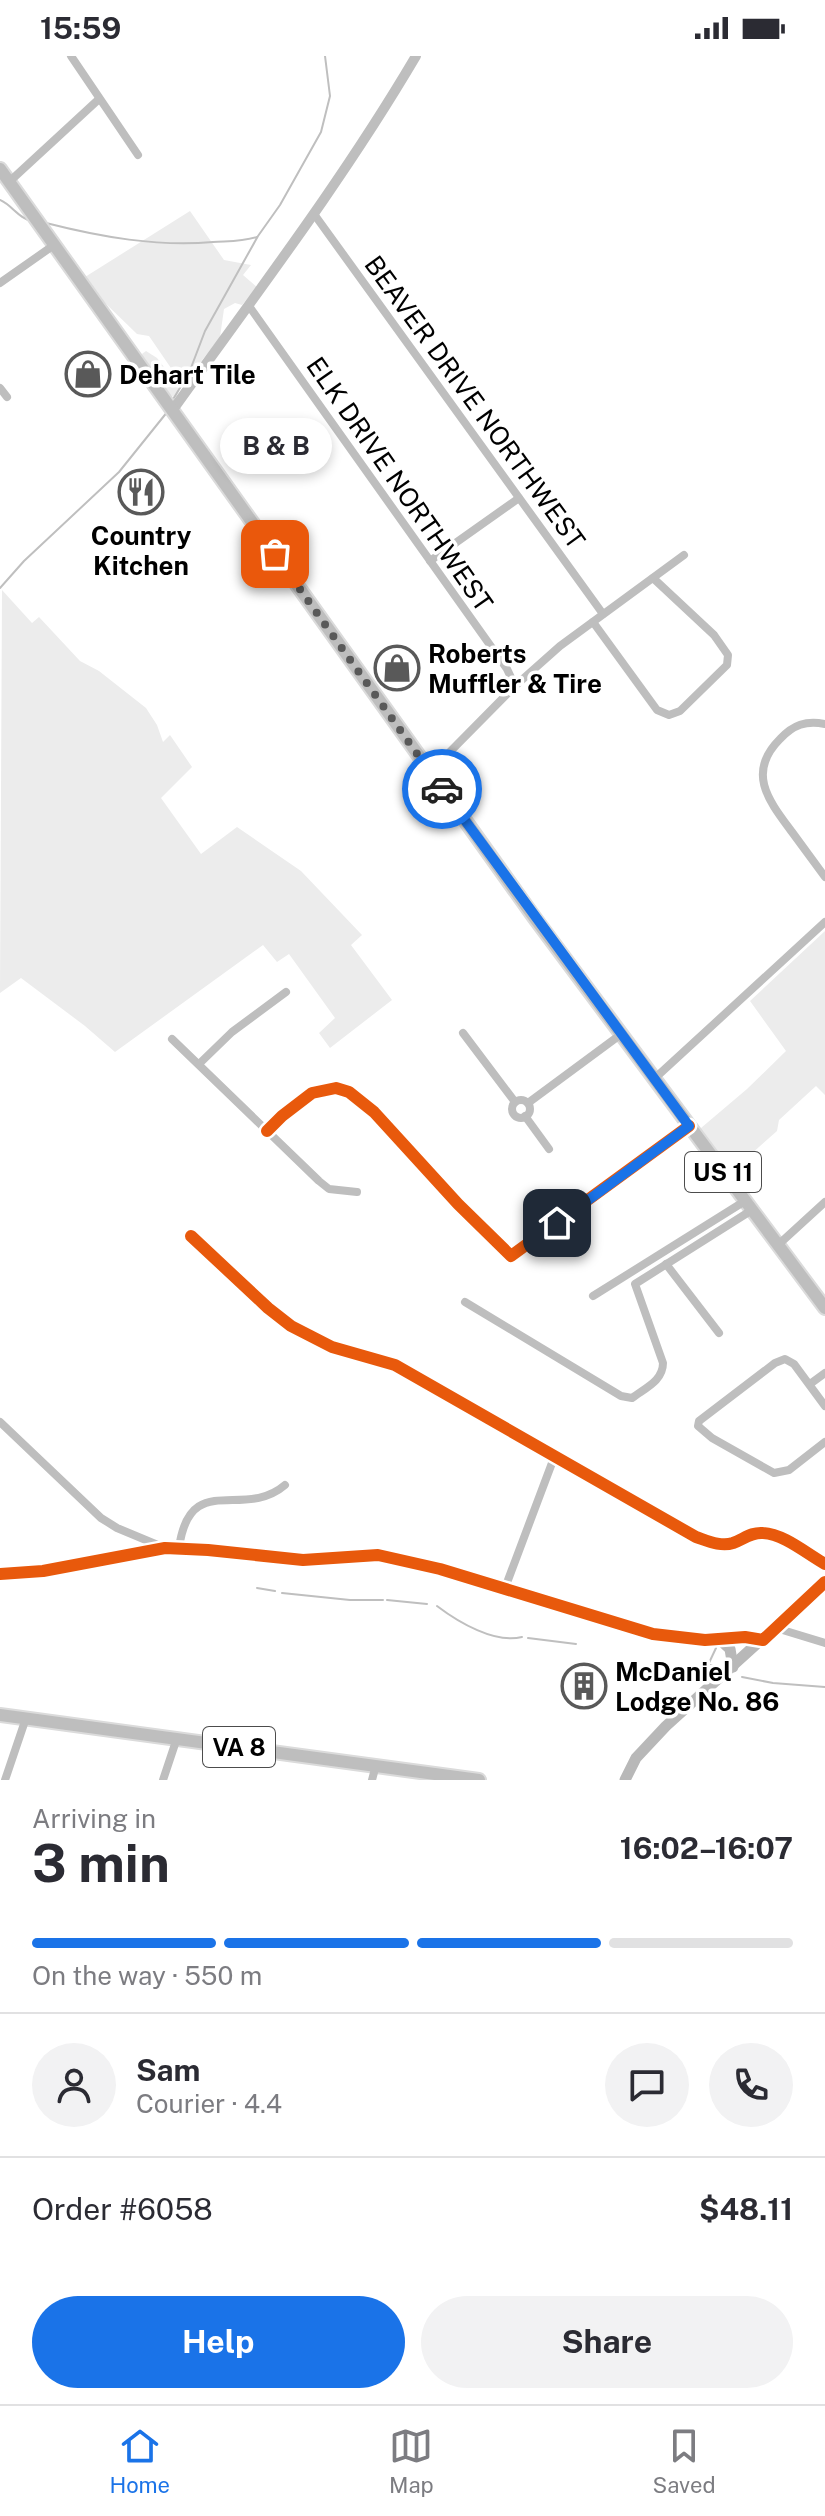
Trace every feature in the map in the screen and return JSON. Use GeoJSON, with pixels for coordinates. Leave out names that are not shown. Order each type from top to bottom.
{"type":"FeatureCollection","features":[{"type":"Feature","properties":{"kind":"main road","name":"US 11"},"geometry":{"type":"LineString","coordinates":[[0,169],[620,1035],[823,1302]]}},
{"type":"Feature","properties":{"kind":"main road"},"geometry":{"type":"LineString","coordinates":[[625,1780],[636,1758],[666,1726],[825,1582]]}},
{"type":"Feature","properties":{"kind":"main road"},"geometry":{"type":"LineString","coordinates":[[720,1640],[730,1649],[733,1667]]}},
{"type":"Feature","properties":{"kind":"main road","name":"VA 8"},"geometry":{"type":"LineString","coordinates":[[0,1715],[479,1780]]}},
{"type":"Feature","properties":{"kind":"street"},"geometry":{"type":"LineString","coordinates":[[71,56],[138,155]]}},
{"type":"Feature","properties":{"kind":"street"},"geometry":{"type":"LineString","coordinates":[[172,411],[288,253],[384,110],[416,56]]}},
{"type":"Feature","properties":{"kind":"street"},"geometry":{"type":"LineString","coordinates":[[9,182],[99,99]]}},
{"type":"Feature","properties":{"kind":"street","name":"BEAVER DRIVE NORTHWEST"},"geometry":{"type":"LineString","coordinates":[[314,214],[603,614]]}},
{"type":"Feature","properties":{"kind":"street"},"geometry":{"type":"LineString","coordinates":[[0,283],[54,245]]}},
{"type":"Feature","properties":{"kind":"street","name":"ELK DRIVE NORTHWEST"},"geometry":{"type":"LineString","coordinates":[[249,306],[507,669],[515,686]]}},
{"type":"Feature","properties":{"kind":"street"},"geometry":{"type":"LineString","coordinates":[[0,388],[7,397]]}},
{"type":"Feature","properties":{"kind":"street"},"geometry":{"type":"LineString","coordinates":[[430,561],[519,498]]}},
{"type":"Feature","properties":{"kind":"street"},"geometry":{"type":"LineString","coordinates":[[430,772],[515,686],[560,646],[684,555]]}},
{"type":"Feature","properties":{"kind":"street"},"geometry":{"type":"LineString","coordinates":[[593,622],[657,710],[669,715],[680,711],[727,665],[728,655],[714,635],[653,578]]}},
{"type":"Feature","properties":{"kind":"street"},"geometry":{"type":"LineString","coordinates":[[825,724],[807,723],[792,729],[767,756],[763,784],[771,805],[825,877]]}},
{"type":"Feature","properties":{"kind":"street"},"geometry":{"type":"LineString","coordinates":[[654,1079],[825,922]]}},
{"type":"Feature","properties":{"kind":"street"},"geometry":{"type":"LineString","coordinates":[[199,1064],[232,1032],[286,992]]}},
{"type":"Feature","properties":{"kind":"street"},"geometry":{"type":"LineString","coordinates":[[463,1033],[515,1102],[513,1112],[517,1116],[525,1116],[529,1112],[528,1103]]}},
{"type":"Feature","properties":{"kind":"street"},"geometry":{"type":"LineString","coordinates":[[528,1103],[620,1035]]}},
{"type":"Feature","properties":{"kind":"street"},"geometry":{"type":"LineString","coordinates":[[172,1039],[329,1189],[357,1192]]}},
{"type":"Feature","properties":{"kind":"street"},"geometry":{"type":"LineString","coordinates":[[267,1131],[312,1093],[336,1088],[349,1092],[368,1106],[458,1204],[511,1256],[689,1126]]}},
{"type":"Feature","properties":{"kind":"street"},"geometry":{"type":"LineString","coordinates":[[515,1102],[521,1100],[528,1103]]}},
{"type":"Feature","properties":{"kind":"street"},"geometry":{"type":"LineString","coordinates":[[525,1116],[549,1149]]}},
{"type":"Feature","properties":{"kind":"street"},"geometry":{"type":"LineString","coordinates":[[778,1245],[825,1202]]}},
{"type":"Feature","properties":{"kind":"street"},"geometry":{"type":"LineString","coordinates":[[465,1302],[627,1399],[632,1398],[659,1378],[663,1371],[663,1363],[635,1284],[749,1206]]}},
{"type":"Feature","properties":{"kind":"street"},"geometry":{"type":"LineString","coordinates":[[593,1296],[749,1206]]}},
{"type":"Feature","properties":{"kind":"street"},"geometry":{"type":"LineString","coordinates":[[191,1236],[291,1326],[332,1347],[395,1365],[696,1537],[715,1544],[731,1544],[749,1534],[763,1532],[825,1564]]}},
{"type":"Feature","properties":{"kind":"street"},"geometry":{"type":"LineString","coordinates":[[666,1264],[719,1333]]}},
{"type":"Feature","properties":{"kind":"street"},"geometry":{"type":"LineString","coordinates":[[825,1406],[794,1364],[785,1359],[775,1363],[699,1421],[698,1426],[712,1438],[774,1473],[789,1470],[825,1442]]}},
{"type":"Feature","properties":{"kind":"street"},"geometry":{"type":"LineString","coordinates":[[810,1384],[825,1373]]}},
{"type":"Feature","properties":{"kind":"street"},"geometry":{"type":"LineString","coordinates":[[0,1422],[101,1518],[165,1548]]}},
{"type":"Feature","properties":{"kind":"street"},"geometry":{"type":"LineString","coordinates":[[505,1588],[555,1455]]}},
{"type":"Feature","properties":{"kind":"street"},"geometry":{"type":"LineString","coordinates":[[179,1548],[189,1516],[202,1504],[211,1499],[267,1497],[285,1485]]}},
{"type":"Feature","properties":{"kind":"street"},"geometry":{"type":"LineString","coordinates":[[0,1574],[45,1571],[165,1548],[303,1560],[378,1555],[505,1588],[653,1634],[763,1640]]}},
{"type":"Feature","properties":{"kind":"street"},"geometry":{"type":"LineString","coordinates":[[776,1628],[825,1643]]}},
{"type":"Feature","properties":{"kind":"street"},"geometry":{"type":"LineString","coordinates":[[5,1780],[26,1718]]}},
{"type":"Feature","properties":{"kind":"street"},"geometry":{"type":"LineString","coordinates":[[163,1780],[177,1738]]}},
{"type":"Feature","properties":{"kind":"street"},"geometry":{"type":"LineString","coordinates":[[372,1780],[376,1765]]}},
{"type":"Feature","properties":{"kind":"shaded area"},"geometry":{"type":"Polygon","coordinates":[[[190,211],[224,260],[251,265],[243,275],[257,287],[242,305],[235,303],[224,309],[220,337],[186,381],[173,371],[149,336],[137,334],[103,301],[85,277],[190,211]]]}},
{"type":"Feature","properties":{"kind":"shaded area"},"geometry":{"type":"Polygon","coordinates":[[[146,351],[157,358],[180,388],[176,398],[151,373],[142,354],[146,351]]]}},
{"type":"Feature","properties":{"kind":"shaded area"},"geometry":{"type":"Polygon","coordinates":[[[2,590],[32,623],[39,617],[80,661],[99,671],[146,708],[163,742],[170,735],[192,767],[161,798],[201,854],[237,827],[301,871],[362,935],[351,945],[392,1000],[330,1048],[319,1033],[335,1018],[289,954],[277,962],[263,945],[115,1052],[21,978],[0,993],[2,590]]]}},
{"type":"Feature","properties":{"kind":"shaded area"},"geometry":{"type":"Polygon","coordinates":[[[825,931],[825,1095],[816,1086],[779,1120],[777,1131],[731,1172],[700,1132],[701,1128],[786,1051],[750,1001],[825,931]]]}},
{"type":"Feature","properties":{"kind":"waterway"},"geometry":{"type":"LineString","coordinates":[[172,401],[189,373],[205,331],[321,132],[330,96],[325,56]]}},
{"type":"Feature","properties":{"kind":"waterway"},"geometry":{"type":"LineString","coordinates":[[0,200],[23,218],[32,221]]}},
{"type":"Feature","properties":{"kind":"waterway"},"geometry":{"type":"LineString","coordinates":[[46,223],[150,242],[240,241],[257,237]]}},
{"type":"Feature","properties":{"kind":"waterway"},"geometry":{"type":"LineString","coordinates":[[0,588],[24,561],[119,472],[168,411]]}},
{"type":"Feature","properties":{"kind":"waterway"},"geometry":{"type":"LineString","coordinates":[[257,1588],[275,1591]]}},
{"type":"Feature","properties":{"kind":"waterway"},"geometry":{"type":"LineString","coordinates":[[282,1593],[383,1600]]}},
{"type":"Feature","properties":{"kind":"waterway"},"geometry":{"type":"LineString","coordinates":[[387,1600],[427,1604]]}},
{"type":"Feature","properties":{"kind":"waterway"},"geometry":{"type":"LineString","coordinates":[[437,1606],[466,1625],[489,1634],[522,1637]]}},
{"type":"Feature","properties":{"kind":"waterway"},"geometry":{"type":"LineString","coordinates":[[528,1638],[576,1644]]}},
{"type":"Feature","properties":{"kind":"waterway"},"geometry":{"type":"LineString","coordinates":[[708,1665],[716,1648]]}},
{"type":"Feature","properties":{"kind":"waterway"},"geometry":{"type":"LineString","coordinates":[[702,1665],[714,1665]]}},
{"type":"Feature","properties":{"kind":"waterway"},"geometry":{"type":"LineString","coordinates":[[742,1677],[825,1687]]}},
{"type":"Feature","properties":{"kind":"cycle path"},"geometry":{"type":"LineString","coordinates":[[267,1131],[312,1093],[336,1088],[349,1092],[374,1112],[458,1204],[511,1256],[689,1126]]}},
{"type":"Feature","properties":{"kind":"cycle path"},"geometry":{"type":"LineString","coordinates":[[191,1236],[291,1326],[332,1347],[395,1365],[696,1537],[724,1544],[755,1534],[771,1534],[825,1564]]}},
{"type":"Feature","properties":{"kind":"cycle path"},"geometry":{"type":"LineString","coordinates":[[0,1574],[43,1571],[165,1548],[303,1560],[378,1555],[440,1569],[653,1634],[705,1640],[745,1637],[763,1640],[825,1582]]}},
{"type":"Feature","properties":{"kind":"way so far"},"geometry":{"type":"LineString","coordinates":[[275,554],[442,789]]}},
{"type":"Feature","properties":{"kind":"place","name":"Dehart Tile"},"geometry":{"type":"Point","coordinates":[88,374]}},
{"type":"Feature","properties":{"kind":"place","name":"Country Kitchen"},"geometry":{"type":"Point","coordinates":[141,492]}},
{"type":"Feature","properties":{"kind":"place","name":"B & B"},"geometry":{"type":"Point","coordinates":[275,554]}},
{"type":"Feature","properties":{"kind":"place","name":"Roberts Muffler & Tire"},"geometry":{"type":"Point","coordinates":[397,668]}},
{"type":"Feature","properties":{"kind":"place","name":"McDaniel Lodge No. 86"},"geometry":{"type":"Point","coordinates":[584,1686]}},
{"type":"Feature","properties":{"kind":"route"},"geometry":{"type":"LineString","coordinates":[[442,789],[689,1126],[557,1223]]}}]}
